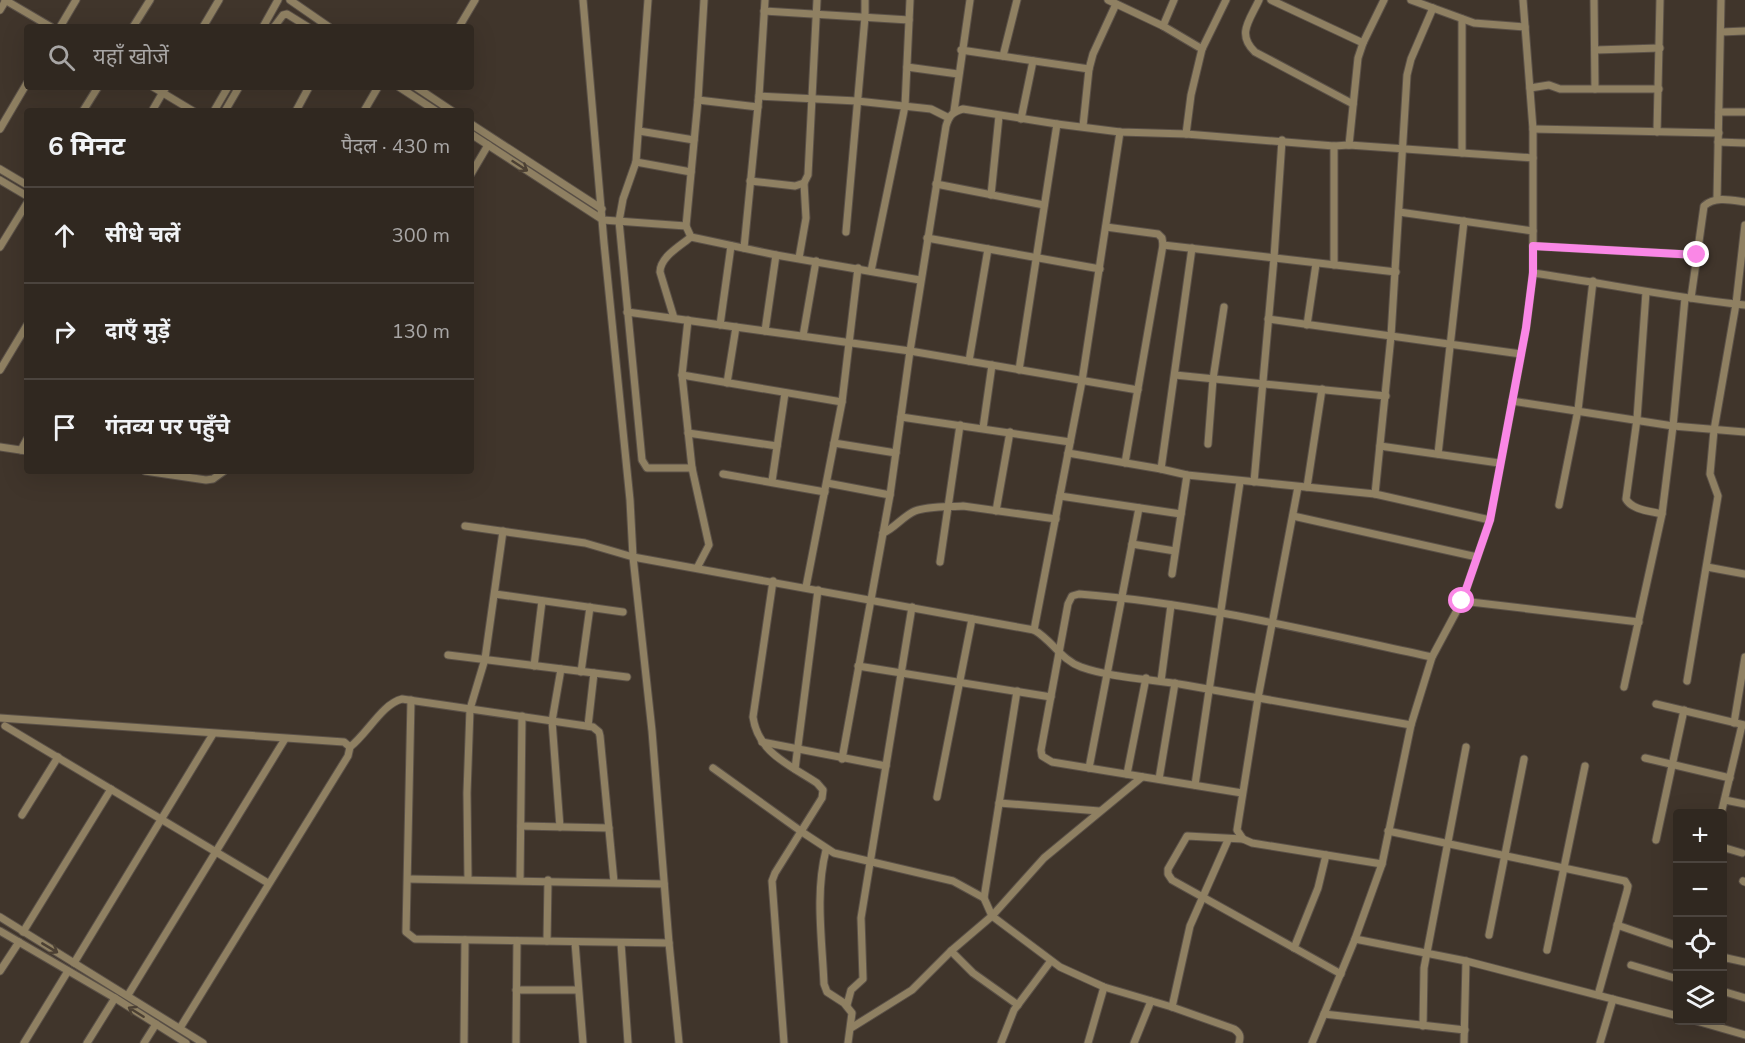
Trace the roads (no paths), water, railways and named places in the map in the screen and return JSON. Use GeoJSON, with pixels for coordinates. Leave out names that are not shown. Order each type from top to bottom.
{"type":"FeatureCollection","features":[{"type":"Feature","properties":{"kind":"street"},"geometry":{"type":"LineString","coordinates":[[0,10],[6,0],[46,24]]}},
{"type":"Feature","properties":{"kind":"street"},"geometry":{"type":"LineString","coordinates":[[62,24],[76,0]]}},
{"type":"Feature","properties":{"kind":"street"},"geometry":{"type":"LineString","coordinates":[[136,24],[150,0]]}},
{"type":"Feature","properties":{"kind":"street"},"geometry":{"type":"LineString","coordinates":[[204,24],[219,0]]}},
{"type":"Feature","properties":{"kind":"street"},"geometry":{"type":"LineString","coordinates":[[264,24],[278,0]]}},
{"type":"Feature","properties":{"kind":"street"},"geometry":{"type":"LineString","coordinates":[[290,0],[325,24]]}},
{"type":"Feature","properties":{"kind":"street"},"geometry":{"type":"LineString","coordinates":[[461,24],[475,0]]}},
{"type":"Feature","properties":{"kind":"street"},"geometry":{"type":"LineString","coordinates":[[584,0],[630,500],[633,557],[652,731],[669,943],[680,1043]]}},
{"type":"Feature","properties":{"kind":"street"},"geometry":{"type":"LineString","coordinates":[[648,0],[636,162],[623,199],[619,221],[627,312],[642,460],[647,468],[692,468]]}},
{"type":"Feature","properties":{"kind":"street"},"geometry":{"type":"LineString","coordinates":[[691,237],[686,226],[698,100],[704,1],[694,0]]}},
{"type":"Feature","properties":{"kind":"street"},"geometry":{"type":"LineString","coordinates":[[744,248],[759,96],[765,0]]}},
{"type":"Feature","properties":{"kind":"street"},"geometry":{"type":"LineString","coordinates":[[799,258],[806,218],[804,183],[808,175],[817,0]]}},
{"type":"Feature","properties":{"kind":"street"},"geometry":{"type":"LineString","coordinates":[[846,232],[865,0]]}},
{"type":"Feature","properties":{"kind":"street"},"geometry":{"type":"LineString","coordinates":[[871,271],[905,106],[910,0]]}},
{"type":"Feature","properties":{"kind":"street"},"geometry":{"type":"LineString","coordinates":[[842,759],[890,495],[920,280],[949,118],[954,111],[970,0]]}},
{"type":"Feature","properties":{"kind":"street"},"geometry":{"type":"LineString","coordinates":[[1003,56],[1017,0]]}},
{"type":"Feature","properties":{"kind":"street"},"geometry":{"type":"LineString","coordinates":[[1108,0],[1163,26],[1202,49]]}},
{"type":"Feature","properties":{"kind":"street"},"geometry":{"type":"LineString","coordinates":[[1163,26],[1174,0]]}},
{"type":"Feature","properties":{"kind":"street"},"geometry":{"type":"LineString","coordinates":[[1186,134],[1191,95],[1202,49],[1226,0]]}},
{"type":"Feature","properties":{"kind":"street"},"geometry":{"type":"LineString","coordinates":[[1259,0],[1245,29],[1247,44],[1255,52],[1353,104]]}},
{"type":"Feature","properties":{"kind":"street"},"geometry":{"type":"LineString","coordinates":[[1271,0],[1363,43]]}},
{"type":"Feature","properties":{"kind":"street"},"geometry":{"type":"LineString","coordinates":[[1349,145],[1358,58],[1384,0]]}},
{"type":"Feature","properties":{"kind":"street"},"geometry":{"type":"LineString","coordinates":[[1411,0],[1484,25],[1525,27]]}},
{"type":"Feature","properties":{"kind":"street"},"geometry":{"type":"LineString","coordinates":[[1315,1042],[1382,864],[1411,725],[1432,657],[1462,601],[1490,520],[1521,354],[1533,273],[1533,129],[1523,0]]}},
{"type":"Feature","properties":{"kind":"street"},"geometry":{"type":"LineString","coordinates":[[1594,0],[1595,89]]}},
{"type":"Feature","properties":{"kind":"street"},"geometry":{"type":"LineString","coordinates":[[1657,132],[1660,0]]}},
{"type":"Feature","properties":{"kind":"street"},"geometry":{"type":"LineString","coordinates":[[1717,199],[1721,0]]}},
{"type":"Feature","properties":{"kind":"street"},"geometry":{"type":"LineString","coordinates":[[1083,126],[1089,69],[1093,54],[1116,4]]}},
{"type":"Feature","properties":{"kind":"street"},"geometry":{"type":"LineString","coordinates":[[1375,494],[1396,272],[1401,149],[1407,75],[1411,59],[1433,8]]}},
{"type":"Feature","properties":{"kind":"street"},"geometry":{"type":"LineString","coordinates":[[764,11],[909,20]]}},
{"type":"Feature","properties":{"kind":"street"},"geometry":{"type":"LineString","coordinates":[[276,24],[283,15],[287,14],[303,24]]}},
{"type":"Feature","properties":{"kind":"street"},"geometry":{"type":"LineString","coordinates":[[1462,19],[1462,153]]}},
{"type":"Feature","properties":{"kind":"street"},"geometry":{"type":"LineString","coordinates":[[1721,32],[1745,31]]}},
{"type":"Feature","properties":{"kind":"street"},"geometry":{"type":"LineString","coordinates":[[1594,50],[1660,48]]}},
{"type":"Feature","properties":{"kind":"street"},"geometry":{"type":"LineString","coordinates":[[961,50],[1089,69]]}},
{"type":"Feature","properties":{"kind":"street"},"geometry":{"type":"LineString","coordinates":[[1021,119],[1033,61]]}},
{"type":"Feature","properties":{"kind":"street"},"geometry":{"type":"LineString","coordinates":[[907,67],[958,74]]}},
{"type":"Feature","properties":{"kind":"street"},"geometry":{"type":"LineString","coordinates":[[1530,88],[1549,85],[1560,89],[1659,89]]}},
{"type":"Feature","properties":{"kind":"street"},"geometry":{"type":"LineString","coordinates":[[0,129],[24,88]]}},
{"type":"Feature","properties":{"kind":"street"},"geometry":{"type":"LineString","coordinates":[[86,108],[96,90]]}},
{"type":"Feature","properties":{"kind":"street"},"geometry":{"type":"LineString","coordinates":[[154,108],[165,90],[189,108]]}},
{"type":"Feature","properties":{"kind":"street"},"geometry":{"type":"LineString","coordinates":[[216,108],[226,90]]}},
{"type":"Feature","properties":{"kind":"street"},"geometry":{"type":"LineString","coordinates":[[227,108],[237,90]]}},
{"type":"Feature","properties":{"kind":"street"},"geometry":{"type":"LineString","coordinates":[[298,108],[307,90]]}},
{"type":"Feature","properties":{"kind":"street"},"geometry":{"type":"LineString","coordinates":[[366,108],[376,90]]}},
{"type":"Feature","properties":{"kind":"street"},"geometry":{"type":"LineString","coordinates":[[404,90],[431,108]]}},
{"type":"Feature","properties":{"kind":"street"},"geometry":{"type":"LineString","coordinates":[[424,90],[448,108]]}},
{"type":"Feature","properties":{"kind":"street"},"geometry":{"type":"LineString","coordinates":[[759,96],[905,106],[931,110],[949,118]]}},
{"type":"Feature","properties":{"kind":"street"},"geometry":{"type":"LineString","coordinates":[[698,100],[758,107]]}},
{"type":"Feature","properties":{"kind":"street"},"geometry":{"type":"LineString","coordinates":[[954,111],[963,109],[1120,132],[1282,140],[1334,146],[1349,145],[1533,158]]}},
{"type":"Feature","properties":{"kind":"street"},"geometry":{"type":"LineString","coordinates":[[1719,112],[1745,112]]}},
{"type":"Feature","properties":{"kind":"street"},"geometry":{"type":"LineString","coordinates":[[991,195],[999,116]]}},
{"type":"Feature","properties":{"kind":"street"},"geometry":{"type":"LineString","coordinates":[[1019,370],[1058,124]]}},
{"type":"Feature","properties":{"kind":"street"},"geometry":{"type":"LineString","coordinates":[[474,126],[602,209]]}},
{"type":"Feature","properties":{"kind":"street"},"geometry":{"type":"LineString","coordinates":[[1533,129],[1719,133]]}},
{"type":"Feature","properties":{"kind":"street"},"geometry":{"type":"LineString","coordinates":[[639,131],[694,140]]}},
{"type":"Feature","properties":{"kind":"street"},"geometry":{"type":"LineString","coordinates":[[1034,630],[1082,381],[1120,132]]}},
{"type":"Feature","properties":{"kind":"street"},"geometry":{"type":"LineString","coordinates":[[474,136],[603,220],[686,226]]}},
{"type":"Feature","properties":{"kind":"street"},"geometry":{"type":"LineString","coordinates":[[1254,482],[1282,140]]}},
{"type":"Feature","properties":{"kind":"street"},"geometry":{"type":"LineString","coordinates":[[1718,142],[1745,143]]}},
{"type":"Feature","properties":{"kind":"street"},"geometry":{"type":"LineString","coordinates":[[474,169],[488,145]]}},
{"type":"Feature","properties":{"kind":"street"},"geometry":{"type":"LineString","coordinates":[[1334,146],[1334,265]]}},
{"type":"Feature","properties":{"kind":"street"},"geometry":{"type":"LineString","coordinates":[[636,162],[692,171]]}},
{"type":"Feature","properties":{"kind":"street"},"geometry":{"type":"LineString","coordinates":[[0,169],[24,183]]}},
{"type":"Feature","properties":{"kind":"street"},"geometry":{"type":"LineString","coordinates":[[0,180],[24,194]]}},
{"type":"Feature","properties":{"kind":"street"},"geometry":{"type":"LineString","coordinates":[[750,181],[795,186],[804,183]]}},
{"type":"Feature","properties":{"kind":"street"},"geometry":{"type":"LineString","coordinates":[[936,184],[1044,205]]}},
{"type":"Feature","properties":{"kind":"street"},"geometry":{"type":"LineString","coordinates":[[1624,687],[1662,514],[1688,298],[1704,206],[1717,199],[1745,202]]}},
{"type":"Feature","properties":{"kind":"street"},"geometry":{"type":"LineString","coordinates":[[0,247],[24,208]]}},
{"type":"Feature","properties":{"kind":"street"},"geometry":{"type":"LineString","coordinates":[[1399,212],[1533,231]]}},
{"type":"Feature","properties":{"kind":"street"},"geometry":{"type":"LineString","coordinates":[[1438,454],[1464,221]]}},
{"type":"Feature","properties":{"kind":"street"},"geometry":{"type":"LineString","coordinates":[[1687,681],[1718,496],[1710,474],[1714,430],[1737,304],[1745,225]]}},
{"type":"Feature","properties":{"kind":"street"},"geometry":{"type":"LineString","coordinates":[[1106,227],[1158,234],[1162,238],[1163,245],[1125,463]]}},
{"type":"Feature","properties":{"kind":"street"},"geometry":{"type":"LineString","coordinates":[[691,237],[776,255],[920,280]]}},
{"type":"Feature","properties":{"kind":"street"},"geometry":{"type":"LineString","coordinates":[[674,318],[660,266],[691,237]]}},
{"type":"Feature","properties":{"kind":"street"},"geometry":{"type":"LineString","coordinates":[[927,238],[1100,269]]}},
{"type":"Feature","properties":{"kind":"street"},"geometry":{"type":"LineString","coordinates":[[1163,245],[1396,272]]}},
{"type":"Feature","properties":{"kind":"street"},"geometry":{"type":"LineString","coordinates":[[720,325],[731,246]]}},
{"type":"Feature","properties":{"kind":"street"},"geometry":{"type":"LineString","coordinates":[[1533,246],[1697,255]]}},
{"type":"Feature","properties":{"kind":"street"},"geometry":{"type":"LineString","coordinates":[[1161,468],[1192,248]]}},
{"type":"Feature","properties":{"kind":"street"},"geometry":{"type":"LineString","coordinates":[[969,361],[988,249]]}},
{"type":"Feature","properties":{"kind":"street"},"geometry":{"type":"LineString","coordinates":[[765,331],[776,255]]}},
{"type":"Feature","properties":{"kind":"street"},"geometry":{"type":"LineString","coordinates":[[803,336],[816,261]]}},
{"type":"Feature","properties":{"kind":"street"},"geometry":{"type":"LineString","coordinates":[[1307,325],[1316,264]]}},
{"type":"Feature","properties":{"kind":"street"},"geometry":{"type":"LineString","coordinates":[[806,587],[842,402],[858,268]]}},
{"type":"Feature","properties":{"kind":"street"},"geometry":{"type":"LineString","coordinates":[[1533,273],[1593,281],[1646,292],[1745,305]]}},
{"type":"Feature","properties":{"kind":"street"},"geometry":{"type":"LineString","coordinates":[[1559,506],[1578,410],[1593,281]]}},
{"type":"Feature","properties":{"kind":"street"},"geometry":{"type":"LineString","coordinates":[[1646,292],[1637,419],[1626,499],[1629,504],[1637,508],[1662,514]]}},
{"type":"Feature","properties":{"kind":"street"},"geometry":{"type":"LineString","coordinates":[[1208,444],[1213,379],[1224,307]]}},
{"type":"Feature","properties":{"kind":"street"},"geometry":{"type":"LineString","coordinates":[[627,312],[909,351],[1138,390]]}},
{"type":"Feature","properties":{"kind":"street"},"geometry":{"type":"LineString","coordinates":[[1268,319],[1521,354]]}},
{"type":"Feature","properties":{"kind":"street"},"geometry":{"type":"LineString","coordinates":[[688,320],[682,375],[692,468],[709,545],[697,568]]}},
{"type":"Feature","properties":{"kind":"street"},"geometry":{"type":"LineString","coordinates":[[727,383],[736,327]]}},
{"type":"Feature","properties":{"kind":"street"},"geometry":{"type":"LineString","coordinates":[[0,370],[24,330]]}},
{"type":"Feature","properties":{"kind":"street"},"geometry":{"type":"LineString","coordinates":[[983,428],[992,365]]}},
{"type":"Feature","properties":{"kind":"street"},"geometry":{"type":"LineString","coordinates":[[682,375],[842,402]]}},
{"type":"Feature","properties":{"kind":"street"},"geometry":{"type":"LineString","coordinates":[[1175,375],[1386,396]]}},
{"type":"Feature","properties":{"kind":"street"},"geometry":{"type":"LineString","coordinates":[[1307,487],[1322,389]]}},
{"type":"Feature","properties":{"kind":"street"},"geometry":{"type":"LineString","coordinates":[[772,481],[785,393]]}},
{"type":"Feature","properties":{"kind":"street"},"geometry":{"type":"LineString","coordinates":[[1512,401],[1674,426],[1745,432]]}},
{"type":"Feature","properties":{"kind":"street"},"geometry":{"type":"LineString","coordinates":[[901,417],[1070,442]]}},
{"type":"Feature","properties":{"kind":"street"},"geometry":{"type":"LineString","coordinates":[[940,562],[960,425]]}},
{"type":"Feature","properties":{"kind":"street"},"geometry":{"type":"LineString","coordinates":[[996,511],[1010,432]]}},
{"type":"Feature","properties":{"kind":"street"},"geometry":{"type":"LineString","coordinates":[[688,433],[777,446]]}},
{"type":"Feature","properties":{"kind":"street"},"geometry":{"type":"LineString","coordinates":[[834,443],[896,453]]}},
{"type":"Feature","properties":{"kind":"street"},"geometry":{"type":"LineString","coordinates":[[1380,446],[1499,463]]}},
{"type":"Feature","properties":{"kind":"street"},"geometry":{"type":"LineString","coordinates":[[0,447],[24,451]]}},
{"type":"Feature","properties":{"kind":"street"},"geometry":{"type":"LineString","coordinates":[[1068,453],[1161,468],[1187,475],[1375,494],[1490,520]]}},
{"type":"Feature","properties":{"kind":"street"},"geometry":{"type":"LineString","coordinates":[[168,474],[206,480],[219,477],[222,474]]}},
{"type":"Feature","properties":{"kind":"street"},"geometry":{"type":"LineString","coordinates":[[723,474],[825,492]]}},
{"type":"Feature","properties":{"kind":"street"},"geometry":{"type":"LineString","coordinates":[[1172,574],[1187,475]]}},
{"type":"Feature","properties":{"kind":"street"},"geometry":{"type":"LineString","coordinates":[[1195,785],[1240,482]]}},
{"type":"Feature","properties":{"kind":"street"},"geometry":{"type":"LineString","coordinates":[[827,483],[890,495]]}},
{"type":"Feature","properties":{"kind":"street"},"geometry":{"type":"LineString","coordinates":[[1243,839],[1237,830],[1242,793],[1298,486]]}},
{"type":"Feature","properties":{"kind":"street"},"geometry":{"type":"LineString","coordinates":[[1060,496],[1181,514]]}},
{"type":"Feature","properties":{"kind":"street"},"geometry":{"type":"LineString","coordinates":[[882,533],[890,530],[913,512],[949,507],[963,506],[1056,519]]}},
{"type":"Feature","properties":{"kind":"street"},"geometry":{"type":"LineString","coordinates":[[1089,768],[1105,673],[1138,508]]}},
{"type":"Feature","properties":{"kind":"street"},"geometry":{"type":"LineString","coordinates":[[1293,516],[1477,557]]}},
{"type":"Feature","properties":{"kind":"street"},"geometry":{"type":"LineString","coordinates":[[465,526],[585,543],[633,557],[1034,630],[1070,663],[1105,673],[1146,678],[1411,725]]}},
{"type":"Feature","properties":{"kind":"street"},"geometry":{"type":"LineString","coordinates":[[468,879],[467,794],[470,709],[485,659],[503,531]]}},
{"type":"Feature","properties":{"kind":"street"},"geometry":{"type":"LineString","coordinates":[[1132,544],[1175,551]]}},
{"type":"Feature","properties":{"kind":"street"},"geometry":{"type":"LineString","coordinates":[[1707,567],[1745,574]]}},
{"type":"Feature","properties":{"kind":"street"},"geometry":{"type":"LineString","coordinates":[[773,581],[753,717],[754,725],[761,742],[769,752],[818,783],[823,790],[822,798],[772,881],[784,1043]]}},
{"type":"Feature","properties":{"kind":"street"},"geometry":{"type":"LineString","coordinates":[[795,769],[818,590]]}},
{"type":"Feature","properties":{"kind":"street"},"geometry":{"type":"LineString","coordinates":[[495,594],[623,612]]}},
{"type":"Feature","properties":{"kind":"street"},"geometry":{"type":"LineString","coordinates":[[1242,793],[1052,762],[1042,756],[1041,750],[1068,604],[1072,596],[1079,594],[1121,597],[1171,605],[1272,623],[1432,657]]}},
{"type":"Feature","properties":{"kind":"street"},"geometry":{"type":"LineString","coordinates":[[534,666],[542,601]]}},
{"type":"Feature","properties":{"kind":"street"},"geometry":{"type":"LineString","coordinates":[[1462,601],[1639,622]]}},
{"type":"Feature","properties":{"kind":"street"},"geometry":{"type":"LineString","coordinates":[[1161,681],[1171,605]]}},
{"type":"Feature","properties":{"kind":"street"},"geometry":{"type":"LineString","coordinates":[[581,672],[590,607]]}},
{"type":"Feature","properties":{"kind":"street"},"geometry":{"type":"LineString","coordinates":[[847,1005],[851,990],[863,979],[860,924],[912,608]]}},
{"type":"Feature","properties":{"kind":"street"},"geometry":{"type":"LineString","coordinates":[[937,797],[972,619]]}},
{"type":"Feature","properties":{"kind":"street"},"geometry":{"type":"LineString","coordinates":[[448,655],[627,677]]}},
{"type":"Feature","properties":{"kind":"street"},"geometry":{"type":"LineString","coordinates":[[1734,723],[1745,657]]}},
{"type":"Feature","properties":{"kind":"street"},"geometry":{"type":"LineString","coordinates":[[858,666],[1051,697]]}},
{"type":"Feature","properties":{"kind":"street"},"geometry":{"type":"LineString","coordinates":[[560,827],[552,721],[561,669]]}},
{"type":"Feature","properties":{"kind":"street"},"geometry":{"type":"LineString","coordinates":[[588,726],[594,673]]}},
{"type":"Feature","properties":{"kind":"street"},"geometry":{"type":"LineString","coordinates":[[1127,774],[1146,678]]}},
{"type":"Feature","properties":{"kind":"street"},"geometry":{"type":"LineString","coordinates":[[1159,779],[1175,683]]}},
{"type":"Feature","properties":{"kind":"street"},"geometry":{"type":"LineString","coordinates":[[1017,691],[984,898],[992,916],[1050,962],[1104,987],[1172,1007],[1234,1029],[1241,1037],[1239,1043]]}},
{"type":"Feature","properties":{"kind":"street"},"geometry":{"type":"LineString","coordinates":[[180,1028],[348,756],[350,747],[361,738],[388,705],[402,699],[597,729],[600,736],[614,882]]}},
{"type":"Feature","properties":{"kind":"street"},"geometry":{"type":"LineString","coordinates":[[411,700],[406,932],[408,935],[416,939],[669,943]]}},
{"type":"Feature","properties":{"kind":"street"},"geometry":{"type":"LineString","coordinates":[[1656,704],[1744,725],[1722,809]]}},
{"type":"Feature","properties":{"kind":"street"},"geometry":{"type":"LineString","coordinates":[[1656,840],[1684,710]]}},
{"type":"Feature","properties":{"kind":"street"},"geometry":{"type":"LineString","coordinates":[[520,880],[522,716]]}},
{"type":"Feature","properties":{"kind":"street"},"geometry":{"type":"LineString","coordinates":[[0,718],[58,757],[268,883]]}},
{"type":"Feature","properties":{"kind":"street"},"geometry":{"type":"LineString","coordinates":[[7,722],[344,742],[350,747]]}},
{"type":"Feature","properties":{"kind":"street"},"geometry":{"type":"LineString","coordinates":[[0,734],[7,722]]}},
{"type":"Feature","properties":{"kind":"street"},"geometry":{"type":"LineString","coordinates":[[74,963],[213,734]]}},
{"type":"Feature","properties":{"kind":"street"},"geometry":{"type":"LineString","coordinates":[[128,995],[285,739]]}},
{"type":"Feature","properties":{"kind":"street"},"geometry":{"type":"LineString","coordinates":[[761,742],[886,766]]}},
{"type":"Feature","properties":{"kind":"street"},"geometry":{"type":"LineString","coordinates":[[1423,1026],[1423,979],[1426,953],[1466,747]]}},
{"type":"Feature","properties":{"kind":"street"},"geometry":{"type":"LineString","coordinates":[[21,815],[58,757]]}},
{"type":"Feature","properties":{"kind":"street"},"geometry":{"type":"LineString","coordinates":[[1645,758],[1730,778]]}},
{"type":"Feature","properties":{"kind":"street"},"geometry":{"type":"LineString","coordinates":[[1489,935],[1524,759]]}},
{"type":"Feature","properties":{"kind":"street"},"geometry":{"type":"LineString","coordinates":[[1547,950],[1585,766]]}},
{"type":"Feature","properties":{"kind":"street"},"geometry":{"type":"LineString","coordinates":[[713,768],[826,849],[842,855],[953,881],[984,898]]}},
{"type":"Feature","properties":{"kind":"street"},"geometry":{"type":"LineString","coordinates":[[850,1028],[912,990],[951,951],[992,916],[1044,858],[1142,777]]}},
{"type":"Feature","properties":{"kind":"street"},"geometry":{"type":"LineString","coordinates":[[24,932],[111,789]]}},
{"type":"Feature","properties":{"kind":"street"},"geometry":{"type":"LineString","coordinates":[[1725,800],[1745,804]]}},
{"type":"Feature","properties":{"kind":"street"},"geometry":{"type":"LineString","coordinates":[[999,802],[1100,812]]}},
{"type":"Feature","properties":{"kind":"street"},"geometry":{"type":"LineString","coordinates":[[521,826],[609,828]]}},
{"type":"Feature","properties":{"kind":"street"},"geometry":{"type":"LineString","coordinates":[[1388,831],[1625,881],[1628,886],[1627,891],[1598,995]]}},
{"type":"Feature","properties":{"kind":"street"},"geometry":{"type":"LineString","coordinates":[[1341,974],[1172,880],[1168,869],[1183,840],[1193,834],[1228,840],[1243,839],[1252,843],[1382,864]]}},
{"type":"Feature","properties":{"kind":"street"},"geometry":{"type":"LineString","coordinates":[[1172,1007],[1188,933],[1228,840]]}},
{"type":"Feature","properties":{"kind":"street"},"geometry":{"type":"LineString","coordinates":[[1727,848],[1742,853]]}},
{"type":"Feature","properties":{"kind":"street"},"geometry":{"type":"LineString","coordinates":[[826,849],[820,890],[824,984],[826,992],[847,1005],[852,1012],[848,1043]]}},
{"type":"Feature","properties":{"kind":"street"},"geometry":{"type":"LineString","coordinates":[[1294,948],[1318,888],[1326,855]]}},
{"type":"Feature","properties":{"kind":"street"},"geometry":{"type":"LineString","coordinates":[[408,879],[664,884]]}},
{"type":"Feature","properties":{"kind":"street"},"geometry":{"type":"LineString","coordinates":[[548,880],[548,941]]}},
{"type":"Feature","properties":{"kind":"street"},"geometry":{"type":"LineString","coordinates":[[0,917],[203,1043]]}},
{"type":"Feature","properties":{"kind":"street"},"geometry":{"type":"LineString","coordinates":[[1617,925],[1673,945]]}},
{"type":"Feature","properties":{"kind":"street"},"geometry":{"type":"LineString","coordinates":[[0,931],[115,998],[186,1043]]}},
{"type":"Feature","properties":{"kind":"street"},"geometry":{"type":"LineString","coordinates":[[1355,939],[1466,961],[1673,1015]]}},
{"type":"Feature","properties":{"kind":"street"},"geometry":{"type":"LineString","coordinates":[[464,1043],[465,940]]}},
{"type":"Feature","properties":{"kind":"street"},"geometry":{"type":"LineString","coordinates":[[516,1043],[517,941]]}},
{"type":"Feature","properties":{"kind":"street"},"geometry":{"type":"LineString","coordinates":[[0,971],[19,942]]}},
{"type":"Feature","properties":{"kind":"street"},"geometry":{"type":"LineString","coordinates":[[575,942],[583,1043]]}},
{"type":"Feature","properties":{"kind":"street"},"geometry":{"type":"LineString","coordinates":[[621,943],[628,1043]]}},
{"type":"Feature","properties":{"kind":"street"},"geometry":{"type":"LineString","coordinates":[[951,951],[973,973],[1018,1005]]}},
{"type":"Feature","properties":{"kind":"street"},"geometry":{"type":"LineString","coordinates":[[1727,958],[1745,962]]}},
{"type":"Feature","properties":{"kind":"street"},"geometry":{"type":"LineString","coordinates":[[1464,1043],[1466,961]]}},
{"type":"Feature","properties":{"kind":"street"},"geometry":{"type":"LineString","coordinates":[[1001,1043],[1018,1005],[1050,962]]}},
{"type":"Feature","properties":{"kind":"street"},"geometry":{"type":"LineString","coordinates":[[1631,965],[1673,978]]}},
{"type":"Feature","properties":{"kind":"street"},"geometry":{"type":"LineString","coordinates":[[24,1043],[68,971]]}},
{"type":"Feature","properties":{"kind":"street"},"geometry":{"type":"LineString","coordinates":[[1088,1043],[1104,987]]}},
{"type":"Feature","properties":{"kind":"street"},"geometry":{"type":"LineString","coordinates":[[516,990],[578,990]]}},
{"type":"Feature","properties":{"kind":"street"},"geometry":{"type":"LineString","coordinates":[[1727,993],[1745,998]]}},
{"type":"Feature","properties":{"kind":"street"},"geometry":{"type":"LineString","coordinates":[[87,1043],[115,998]]}},
{"type":"Feature","properties":{"kind":"street"},"geometry":{"type":"LineString","coordinates":[[1600,1043],[1613,999]]}},
{"type":"Feature","properties":{"kind":"street"},"geometry":{"type":"LineString","coordinates":[[1134,1043],[1150,1001]]}},
{"type":"Feature","properties":{"kind":"street"},"geometry":{"type":"LineString","coordinates":[[1324,1014],[1465,1030]]}},
{"type":"Feature","properties":{"kind":"street"},"geometry":{"type":"LineString","coordinates":[[144,1043],[156,1024]]}},
{"type":"Feature","properties":{"kind":"street"},"geometry":{"type":"LineString","coordinates":[[1706,1025],[1744,1039]]}}]}
